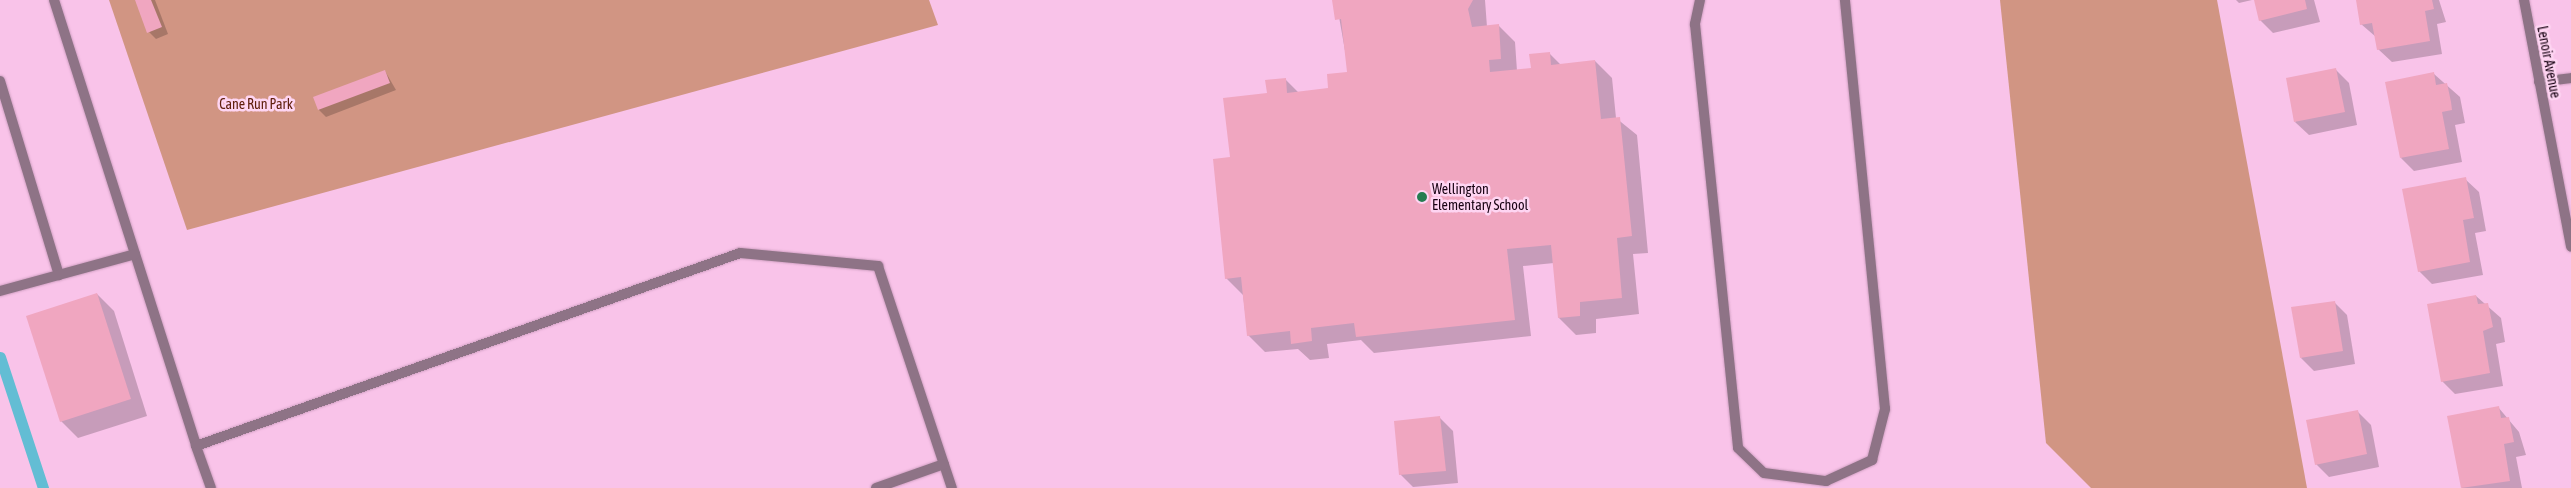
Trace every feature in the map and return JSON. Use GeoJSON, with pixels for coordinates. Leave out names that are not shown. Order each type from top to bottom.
{"type":"FeatureCollection","features":[{"type":"Feature","properties":{"kind":"street"},"geometry":{"type":"LineString","coordinates":[[54,0],[211,488]]}},
{"type":"Feature","properties":{"kind":"street"},"geometry":{"type":"LineString","coordinates":[[1700,0],[1695,24],[1738,448],[1764,473],[1826,481],[1872,460],[1885,409],[1845,0]]}},
{"type":"Feature","properties":{"kind":"street","name":"Lenoir Avenue"},"geometry":{"type":"LineString","coordinates":[[2524,0],[2571,247]]}},
{"type":"Feature","properties":{"kind":"street"},"geometry":{"type":"LineString","coordinates":[[2539,82],[2571,78]]}},
{"type":"Feature","properties":{"kind":"street"},"geometry":{"type":"LineString","coordinates":[[0,81],[59,275]]}},
{"type":"Feature","properties":{"kind":"street"},"geometry":{"type":"LineString","coordinates":[[196,446],[740,253],[878,266],[952,488]]}},
{"type":"Feature","properties":{"kind":"street"},"geometry":{"type":"LineString","coordinates":[[0,291],[135,254]]}},
{"type":"Feature","properties":{"kind":"street"},"geometry":{"type":"LineString","coordinates":[[876,488],[944,464]]}},
{"type":"Feature","properties":{"kind":"green space","name":"Cane Run Park"},"geometry":{"type":"Polygon","coordinates":[[[109,0],[929,0],[938,25],[187,230],[109,0]]]}},
{"type":"Feature","properties":{"kind":"green space"},"geometry":{"type":"Polygon","coordinates":[[[2000,0],[2217,0],[2307,488],[2091,488],[2046,443],[2000,0]]]}},
{"type":"Feature","properties":{"kind":"building"},"geometry":{"type":"Polygon","coordinates":[[[135,0],[151,0],[162,27],[147,33],[135,0]]]}},
{"type":"Feature","properties":{"kind":"building","name":"Wellington Elementary School"},"geometry":{"type":"Polygon","coordinates":[[[1332,0],[1473,0],[1468,9],[1472,27],[1499,24],[1501,59],[1489,60],[1490,72],[1531,68],[1529,54],[1550,52],[1551,65],[1595,60],[1601,119],[1620,117],[1632,236],[1617,238],[1622,298],[1580,302],[1580,316],[1558,318],[1551,245],[1507,249],[1515,320],[1356,337],[1354,323],[1311,328],[1312,341],[1291,344],[1290,331],[1247,336],[1241,277],[1225,279],[1213,159],[1230,157],[1223,98],[1267,93],[1265,80],[1286,78],[1287,93],[1328,88],[1327,74],[1347,72],[1341,19],[1335,20],[1332,0]]]}},
{"type":"Feature","properties":{"kind":"building"},"geometry":{"type":"Polygon","coordinates":[[[2254,0],[2305,0],[2307,9],[2259,21],[2254,0]]]}},
{"type":"Feature","properties":{"kind":"building"},"geometry":{"type":"Polygon","coordinates":[[[2356,0],[2432,0],[2434,9],[2425,11],[2430,41],[2377,50],[2372,23],[2360,25],[2356,0]]]}},
{"type":"Feature","properties":{"kind":"building"},"geometry":{"type":"Polygon","coordinates":[[[2336,68],[2345,112],[2294,122],[2286,78],[2336,68]]]}},
{"type":"Feature","properties":{"kind":"building"},"geometry":{"type":"Polygon","coordinates":[[[385,70],[390,83],[318,110],[313,97],[385,70]]]}},
{"type":"Feature","properties":{"kind":"building"},"geometry":{"type":"Polygon","coordinates":[[[2434,72],[2436,85],[2447,83],[2451,102],[2452,110],[2442,112],[2449,149],[2400,158],[2385,82],[2434,72]]]}},
{"type":"Feature","properties":{"kind":"building"},"geometry":{"type":"Polygon","coordinates":[[[2466,177],[2474,218],[2463,220],[2470,262],[2418,272],[2402,189],[2466,177]]]}},
{"type":"Feature","properties":{"kind":"building"},"geometry":{"type":"Polygon","coordinates":[[[97,293],[131,399],[60,422],[26,316],[97,293]]]}},
{"type":"Feature","properties":{"kind":"building"},"geometry":{"type":"Polygon","coordinates":[[[2476,295],[2478,304],[2488,303],[2493,327],[2483,331],[2490,373],[2441,382],[2427,304],[2476,295]]]}},
{"type":"Feature","properties":{"kind":"building"},"geometry":{"type":"Polygon","coordinates":[[[2335,301],[2343,351],[2300,358],[2291,307],[2335,301]]]}},
{"type":"Feature","properties":{"kind":"building"},"geometry":{"type":"Polygon","coordinates":[[[2499,406],[2501,418],[2509,417],[2514,442],[2504,444],[2510,481],[2461,488],[2447,416],[2499,406]]]}},
{"type":"Feature","properties":{"kind":"building"},"geometry":{"type":"Polygon","coordinates":[[[2358,410],[2367,454],[2315,465],[2306,420],[2358,410]]]}},
{"type":"Feature","properties":{"kind":"building"},"geometry":{"type":"Polygon","coordinates":[[[1440,416],[1446,471],[1399,475],[1394,421],[1440,416]]]}},
{"type":"Feature","properties":{"kind":"waterway"},"geometry":{"type":"LineString","coordinates":[[0,357],[43,488]]}},
{"type":"Feature","properties":{"kind":"place","name":"Wellington Elementary School"},"geometry":{"type":"Point","coordinates":[1422,197]}}]}
